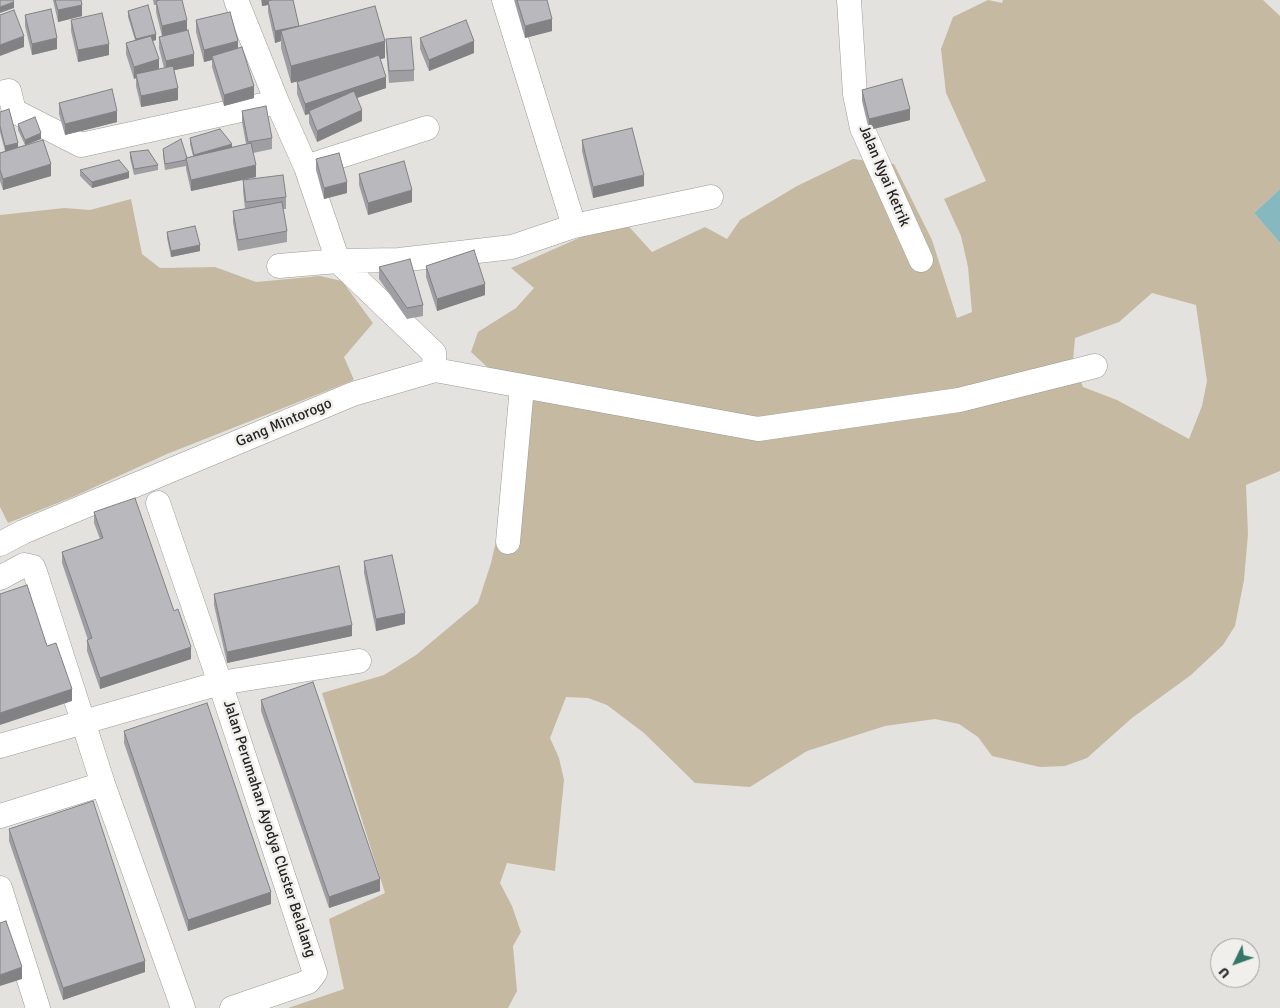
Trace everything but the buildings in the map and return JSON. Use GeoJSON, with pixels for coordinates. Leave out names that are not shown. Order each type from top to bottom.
{"type":"FeatureCollection","features":[{"type":"Feature","properties":{"kind":"street"},"geometry":{"type":"LineString","coordinates":[[236,0],[277,102],[306,166],[338,261],[434,353],[435,370],[522,388],[758,429],[960,400],[1095,366]]}},
{"type":"Feature","properties":{"kind":"street"},"geometry":{"type":"LineString","coordinates":[[504,0],[574,226]]}},
{"type":"Feature","properties":{"kind":"street","name":"Jalan Nyai Ketrik"},"geometry":{"type":"LineString","coordinates":[[849,0],[855,94],[862,128],[921,260]]}},
{"type":"Feature","properties":{"kind":"street"},"geometry":{"type":"LineString","coordinates":[[0,93],[9,91],[14,111],[81,145],[277,102]]}},
{"type":"Feature","properties":{"kind":"street"},"geometry":{"type":"LineString","coordinates":[[306,166],[426,128]]}},
{"type":"Feature","properties":{"kind":"street"},"geometry":{"type":"LineString","coordinates":[[279,266],[338,261],[399,260],[512,247],[574,226],[710,197]]}},
{"type":"Feature","properties":{"kind":"street","name":"Gang Mintorogo"},"geometry":{"type":"LineString","coordinates":[[0,544],[23,532],[353,394],[435,370]]}},
{"type":"Feature","properties":{"kind":"street"},"geometry":{"type":"LineString","coordinates":[[508,542],[522,388]]}},
{"type":"Feature","properties":{"kind":"street","name":"Jalan Perumahan Ayodya Cluster Belalang"},"geometry":{"type":"LineString","coordinates":[[158,503],[220,683],[315,973],[308,982],[232,1008]]}},
{"type":"Feature","properties":{"kind":"street"},"geometry":{"type":"LineString","coordinates":[[0,578],[20,566],[33,567],[103,784],[183,1008]]}},
{"type":"Feature","properties":{"kind":"street","name":"Jalan Perumahan Ayodya Cluster Belalang"},"geometry":{"type":"LineString","coordinates":[[0,746],[220,683],[359,661]]}},
{"type":"Feature","properties":{"kind":"street"},"geometry":{"type":"LineString","coordinates":[[0,816],[103,784]]}},
{"type":"Feature","properties":{"kind":"street"},"geometry":{"type":"LineString","coordinates":[[1,898],[38,1008]]}},
{"type":"Feature","properties":{"kind":"shaded area"},"geometry":{"type":"Polygon","coordinates":[[[988,0],[1002,3],[1003,0],[1263,0],[1280,16],[1280,189],[1254,213],[1280,243],[1280,471],[1246,485],[1248,534],[1244,580],[1235,626],[1223,645],[1191,675],[1132,718],[1087,758],[1065,766],[1040,767],[992,756],[978,737],[959,724],[935,719],[885,726],[807,751],[750,787],[695,783],[644,733],[607,705],[588,698],[566,697],[550,738],[559,758],[564,780],[555,871],[507,863],[500,883],[512,906],[521,932],[513,946],[517,991],[508,1008],[288,1008],[344,989],[329,919],[385,893],[322,693],[384,675],[416,655],[478,603],[491,563],[522,429],[509,387],[471,352],[478,332],[516,308],[534,288],[511,268],[622,219],[652,252],[705,227],[727,239],[740,220],[797,186],[853,159],[894,164],[932,240],[957,318],[972,312],[968,267],[961,236],[944,199],[986,181],[946,93],[941,49],[953,17],[988,0]],[[1152,293],[1119,322],[1075,338],[1073,361],[1083,387],[1117,400],[1189,439],[1202,406],[1207,381],[1196,305],[1152,293]]]}},
{"type":"Feature","properties":{"kind":"shaded area"},"geometry":{"type":"Polygon","coordinates":[[[131,199],[142,254],[160,268],[215,267],[256,282],[320,276],[342,281],[373,323],[344,357],[354,380],[167,454],[75,496],[8,523],[0,507],[0,215],[64,208],[90,210],[131,199]]]}},
{"type":"Feature","properties":{"kind":"water"},"geometry":{"type":"Polygon","coordinates":[[[1280,189],[1280,243],[1254,213],[1280,189]]]}}]}
